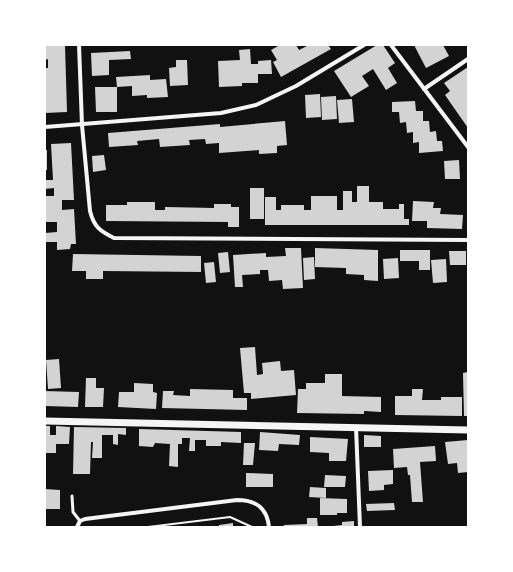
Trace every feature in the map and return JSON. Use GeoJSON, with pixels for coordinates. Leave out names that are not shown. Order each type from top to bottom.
{"type":"FeatureCollection","features":[{"type":"Feature","properties":{"kind":"street"},"geometry":{"type":"LineString","coordinates":[[79,45],[82,124],[93,222],[99,231],[114,238],[468,240]]}},
{"type":"Feature","properties":{"kind":"street"},"geometry":{"type":"LineString","coordinates":[[45,127],[222,113],[256,105],[296,86],[364,45]]}},
{"type":"Feature","properties":{"kind":"street"},"geometry":{"type":"LineString","coordinates":[[391,45],[468,147]]}},
{"type":"Feature","properties":{"kind":"street"},"geometry":{"type":"LineString","coordinates":[[424,88],[468,59]]}},
{"type":"Feature","properties":{"kind":"street"},"geometry":{"type":"LineString","coordinates":[[45,421],[468,430]]}},
{"type":"Feature","properties":{"kind":"street"},"geometry":{"type":"LineString","coordinates":[[356,427],[360,527]]}},
{"type":"Feature","properties":{"kind":"street"},"geometry":{"type":"LineString","coordinates":[[77,527],[80,521],[85,519],[247,500],[255,502],[262,508],[266,515],[269,527]]}},
{"type":"Feature","properties":{"kind":"lane"},"geometry":{"type":"LineString","coordinates":[[72,496],[73,512],[80,521]]}},
{"type":"Feature","properties":{"kind":"path"},"geometry":{"type":"LineString","coordinates":[[148,527],[230,517],[252,527]]}},
{"type":"Feature","properties":{"kind":"building"},"geometry":{"type":"Polygon","coordinates":[[[45,45],[65,45],[67,112],[45,113],[45,68],[48,68],[48,59],[45,60],[45,45]]]}},
{"type":"Feature","properties":{"kind":"building"},"geometry":{"type":"Polygon","coordinates":[[[280,45],[296,45],[299,50],[309,45],[328,45],[331,49],[281,77],[273,62],[277,60],[271,50],[280,45]]]}},
{"type":"Feature","properties":{"kind":"building"},"geometry":{"type":"Polygon","coordinates":[[[377,45],[383,45],[395,63],[388,68],[397,83],[386,90],[373,69],[362,76],[369,86],[351,97],[334,71],[377,45]]]}},
{"type":"Feature","properties":{"kind":"building"},"geometry":{"type":"Polygon","coordinates":[[[414,45],[443,45],[449,56],[426,68],[414,45]]]}},
{"type":"Feature","properties":{"kind":"building"},"geometry":{"type":"Polygon","coordinates":[[[250,49],[251,64],[258,64],[258,61],[271,60],[272,74],[258,74],[258,83],[242,83],[242,86],[219,87],[218,61],[240,60],[239,50],[250,49]]]}},
{"type":"Feature","properties":{"kind":"building"},"geometry":{"type":"Polygon","coordinates":[[[130,51],[131,59],[109,60],[109,75],[92,76],[91,53],[130,51]]]}},
{"type":"Feature","properties":{"kind":"building"},"geometry":{"type":"Polygon","coordinates":[[[176,60],[187,60],[188,85],[170,86],[169,68],[176,67],[176,60]]]}},
{"type":"Feature","properties":{"kind":"building"},"geometry":{"type":"Polygon","coordinates":[[[468,67],[468,128],[445,95],[450,91],[444,83],[468,67]]]}},
{"type":"Feature","properties":{"kind":"building"},"geometry":{"type":"Polygon","coordinates":[[[150,75],[150,80],[166,79],[168,97],[147,98],[147,95],[132,96],[132,86],[117,87],[116,77],[150,75]]]}},
{"type":"Feature","properties":{"kind":"building"},"geometry":{"type":"Polygon","coordinates":[[[95,87],[117,87],[117,112],[96,112],[95,87]]]}},
{"type":"Feature","properties":{"kind":"building"},"geometry":{"type":"Polygon","coordinates":[[[320,94],[321,117],[306,118],[305,95],[320,94]]]}},
{"type":"Feature","properties":{"kind":"building"},"geometry":{"type":"Polygon","coordinates":[[[336,96],[337,119],[322,120],[321,97],[336,96]]]}},
{"type":"Feature","properties":{"kind":"building"},"geometry":{"type":"Polygon","coordinates":[[[352,99],[354,122],[339,123],[337,100],[352,99]]]}},
{"type":"Feature","properties":{"kind":"building"},"geometry":{"type":"Polygon","coordinates":[[[415,101],[416,111],[423,111],[423,121],[429,121],[430,132],[436,131],[437,141],[442,141],[443,151],[419,153],[419,142],[413,143],[413,132],[407,133],[406,122],[400,123],[399,112],[392,112],[392,102],[415,101]]]}},
{"type":"Feature","properties":{"kind":"building"},"geometry":{"type":"Polygon","coordinates":[[[285,121],[287,145],[277,146],[277,153],[259,154],[259,150],[219,153],[219,143],[206,144],[205,139],[189,140],[190,145],[160,147],[159,139],[137,141],[138,145],[109,147],[108,133],[220,124],[220,127],[285,121]]]}},
{"type":"Feature","properties":{"kind":"building"},"geometry":{"type":"Polygon","coordinates":[[[71,143],[74,200],[62,200],[62,210],[74,209],[76,244],[71,244],[70,249],[57,250],[57,242],[45,242],[45,233],[57,232],[57,222],[45,222],[45,196],[54,196],[54,188],[45,189],[45,180],[53,180],[51,144],[71,143]]]}},
{"type":"Feature","properties":{"kind":"building"},"geometry":{"type":"Polygon","coordinates":[[[45,150],[47,150],[47,170],[45,170],[45,150]]]}},
{"type":"Feature","properties":{"kind":"building"},"geometry":{"type":"Polygon","coordinates":[[[104,155],[106,170],[93,172],[92,156],[104,155]]]}},
{"type":"Feature","properties":{"kind":"building"},"geometry":{"type":"Polygon","coordinates":[[[459,160],[460,179],[445,179],[444,161],[459,160]]]}},
{"type":"Feature","properties":{"kind":"building"},"geometry":{"type":"Polygon","coordinates":[[[357,186],[369,186],[369,202],[383,202],[383,209],[399,209],[399,204],[404,204],[404,219],[409,219],[409,225],[265,225],[265,197],[276,197],[276,210],[281,210],[281,205],[304,205],[304,210],[311,210],[311,196],[337,196],[337,210],[343,210],[343,191],[352,191],[352,202],[357,202],[357,186]]]}},
{"type":"Feature","properties":{"kind":"building"},"geometry":{"type":"Polygon","coordinates":[[[250,188],[264,188],[264,219],[250,219],[250,188]]]}},
{"type":"Feature","properties":{"kind":"building"},"geometry":{"type":"Polygon","coordinates":[[[413,201],[434,202],[433,208],[441,208],[440,214],[463,215],[462,229],[427,228],[427,221],[412,221],[413,201]]]}},
{"type":"Feature","properties":{"kind":"building"},"geometry":{"type":"Polygon","coordinates":[[[127,202],[155,202],[155,210],[165,210],[165,207],[214,208],[214,204],[231,204],[231,207],[239,207],[239,227],[228,227],[228,222],[106,221],[106,205],[127,205],[127,202]]]}},
{"type":"Feature","properties":{"kind":"building"},"geometry":{"type":"Polygon","coordinates":[[[285,248],[301,248],[303,288],[283,289],[282,280],[269,281],[268,270],[260,270],[260,274],[242,275],[243,287],[235,287],[233,255],[266,253],[266,257],[286,256],[285,248]]]}},
{"type":"Feature","properties":{"kind":"building"},"geometry":{"type":"Polygon","coordinates":[[[315,248],[378,250],[378,281],[364,280],[364,275],[346,274],[346,268],[315,267],[315,248]]]}},
{"type":"Feature","properties":{"kind":"building"},"geometry":{"type":"Polygon","coordinates":[[[400,250],[430,250],[430,270],[419,270],[419,261],[400,261],[400,250]]]}},
{"type":"Feature","properties":{"kind":"building"},"geometry":{"type":"Polygon","coordinates":[[[449,251],[466,251],[466,265],[450,265],[449,251]]]}},
{"type":"Feature","properties":{"kind":"building"},"geometry":{"type":"Polygon","coordinates":[[[228,252],[230,272],[220,273],[218,253],[228,252]]]}},
{"type":"Feature","properties":{"kind":"building"},"geometry":{"type":"Polygon","coordinates":[[[73,254],[201,256],[201,272],[103,271],[103,279],[86,279],[86,271],[72,271],[73,254]]]}},
{"type":"Feature","properties":{"kind":"building"},"geometry":{"type":"Polygon","coordinates":[[[314,257],[315,279],[304,280],[303,258],[314,257]]]}},
{"type":"Feature","properties":{"kind":"building"},"geometry":{"type":"Polygon","coordinates":[[[398,258],[399,278],[384,279],[383,259],[398,258]]]}},
{"type":"Feature","properties":{"kind":"building"},"geometry":{"type":"Polygon","coordinates":[[[446,259],[447,282],[433,283],[431,260],[446,259]]]}},
{"type":"Feature","properties":{"kind":"building"},"geometry":{"type":"Polygon","coordinates":[[[214,262],[216,282],[206,283],[204,263],[214,262]]]}},
{"type":"Feature","properties":{"kind":"building"},"geometry":{"type":"Polygon","coordinates":[[[255,347],[257,375],[263,374],[262,363],[280,361],[281,371],[294,370],[296,395],[251,399],[251,393],[244,393],[240,348],[255,347]]]}},
{"type":"Feature","properties":{"kind":"building"},"geometry":{"type":"Polygon","coordinates":[[[59,359],[61,388],[48,389],[46,360],[59,359]]]}},
{"type":"Feature","properties":{"kind":"building"},"geometry":{"type":"Polygon","coordinates":[[[468,372],[468,416],[464,416],[463,373],[468,372]]]}},
{"type":"Feature","properties":{"kind":"building"},"geometry":{"type":"Polygon","coordinates":[[[325,374],[342,374],[342,396],[381,397],[381,412],[364,411],[364,414],[297,413],[298,389],[306,389],[306,383],[325,383],[325,374]]]}},
{"type":"Feature","properties":{"kind":"building"},"geometry":{"type":"Polygon","coordinates":[[[86,378],[96,378],[96,388],[104,388],[103,407],[85,407],[86,378]]]}},
{"type":"Feature","properties":{"kind":"building"},"geometry":{"type":"Polygon","coordinates":[[[134,383],[153,384],[153,392],[157,393],[156,409],[118,407],[119,392],[134,392],[134,383]]]}},
{"type":"Feature","properties":{"kind":"building"},"geometry":{"type":"Polygon","coordinates":[[[190,389],[233,390],[233,398],[247,398],[247,410],[162,408],[163,391],[174,391],[173,395],[190,396],[190,389]]]}},
{"type":"Feature","properties":{"kind":"building"},"geometry":{"type":"Polygon","coordinates":[[[412,389],[423,389],[422,400],[441,400],[441,397],[462,397],[462,416],[395,415],[395,396],[412,396],[412,389]]]}},
{"type":"Feature","properties":{"kind":"building"},"geometry":{"type":"Polygon","coordinates":[[[45,391],[79,392],[78,407],[45,406],[45,391]]]}},
{"type":"Feature","properties":{"kind":"building"},"geometry":{"type":"Polygon","coordinates":[[[45,426],[50,426],[50,435],[56,435],[56,426],[70,427],[69,444],[56,444],[56,453],[45,453],[45,426]]]}},
{"type":"Feature","properties":{"kind":"building"},"geometry":{"type":"Polygon","coordinates":[[[74,427],[126,428],[126,435],[118,434],[118,445],[113,444],[113,435],[102,435],[102,458],[92,458],[93,442],[91,442],[90,474],[73,474],[74,427]]]}},
{"type":"Feature","properties":{"kind":"building"},"geometry":{"type":"Polygon","coordinates":[[[139,429],[241,432],[241,443],[221,442],[221,446],[206,446],[206,440],[195,440],[195,451],[189,451],[190,438],[182,438],[182,444],[178,444],[178,467],[169,466],[170,444],[155,443],[153,447],[139,446],[139,429]]]}},
{"type":"Feature","properties":{"kind":"building"},"geometry":{"type":"Polygon","coordinates":[[[260,432],[300,435],[299,445],[279,444],[278,451],[259,450],[260,432]]]}},
{"type":"Feature","properties":{"kind":"building"},"geometry":{"type":"Polygon","coordinates":[[[364,435],[381,436],[381,447],[364,447],[364,435]]]}},
{"type":"Feature","properties":{"kind":"building"},"geometry":{"type":"Polygon","coordinates":[[[310,437],[348,439],[346,461],[329,461],[329,453],[310,452],[310,437]]]}},
{"type":"Feature","properties":{"kind":"building"},"geometry":{"type":"Polygon","coordinates":[[[468,440],[468,472],[458,473],[457,463],[448,464],[445,442],[468,440]]]}},
{"type":"Feature","properties":{"kind":"building"},"geometry":{"type":"Polygon","coordinates":[[[244,443],[255,443],[253,465],[243,465],[244,443]]]}},
{"type":"Feature","properties":{"kind":"building"},"geometry":{"type":"Polygon","coordinates":[[[435,446],[436,461],[420,462],[423,502],[412,502],[410,475],[408,475],[407,467],[394,468],[393,449],[435,446]]]}},
{"type":"Feature","properties":{"kind":"building"},"geometry":{"type":"Polygon","coordinates":[[[393,470],[393,484],[384,485],[384,490],[369,491],[368,471],[393,470]]]}},
{"type":"Feature","properties":{"kind":"building"},"geometry":{"type":"Polygon","coordinates":[[[246,473],[273,474],[273,487],[246,487],[246,473]]]}},
{"type":"Feature","properties":{"kind":"building"},"geometry":{"type":"Polygon","coordinates":[[[325,475],[346,476],[345,487],[324,487],[325,475]]]}},
{"type":"Feature","properties":{"kind":"building"},"geometry":{"type":"Polygon","coordinates":[[[310,487],[326,488],[326,498],[309,497],[310,487]]]}},
{"type":"Feature","properties":{"kind":"building"},"geometry":{"type":"Polygon","coordinates":[[[45,489],[60,490],[60,509],[45,509],[45,489]]]}},
{"type":"Feature","properties":{"kind":"building"},"geometry":{"type":"Polygon","coordinates":[[[320,498],[347,499],[347,513],[337,513],[337,515],[320,515],[320,498]]]}},
{"type":"Feature","properties":{"kind":"building"},"geometry":{"type":"Polygon","coordinates":[[[394,503],[395,510],[367,511],[366,504],[394,503]]]}},
{"type":"Feature","properties":{"kind":"building"},"geometry":{"type":"Polygon","coordinates":[[[307,518],[317,518],[318,527],[284,527],[284,525],[307,524],[307,518]]]}},
{"type":"Feature","properties":{"kind":"building"},"geometry":{"type":"Polygon","coordinates":[[[354,521],[354,527],[325,527],[342,525],[342,522],[354,521]]]}},
{"type":"Feature","properties":{"kind":"building"},"geometry":{"type":"Polygon","coordinates":[[[233,523],[233,527],[219,527],[219,525],[233,523]]]}}]}
